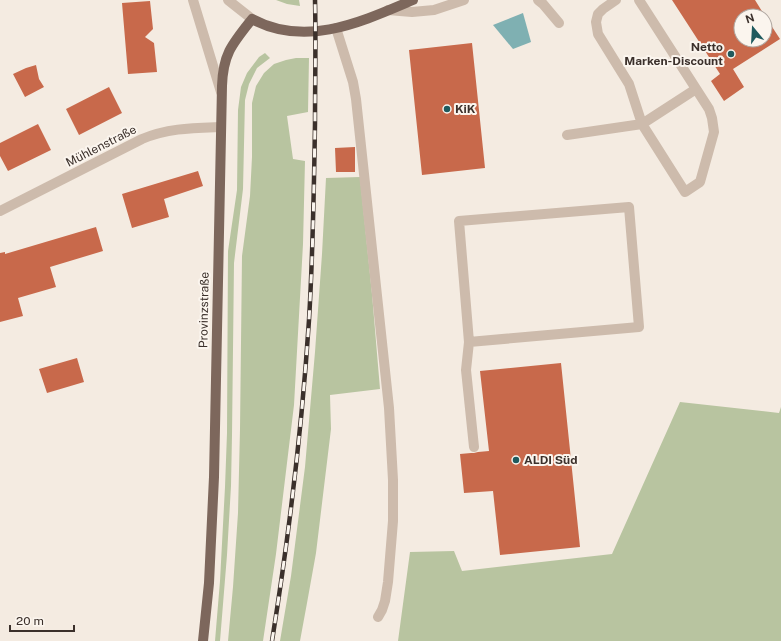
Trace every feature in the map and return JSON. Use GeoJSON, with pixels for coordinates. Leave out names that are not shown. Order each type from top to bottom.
{"type":"FeatureCollection","features":[{"type":"Feature","properties":{"kind":"main road"},"geometry":{"type":"LineString","coordinates":[[252,19],[274,29],[294,32],[316,32],[360,21],[413,0]]}},
{"type":"Feature","properties":{"kind":"main road","name":"Provinzstraße"},"geometry":{"type":"LineString","coordinates":[[203,641],[209,583],[214,477],[223,69],[228,54],[238,37],[252,19]]}},
{"type":"Feature","properties":{"kind":"street"},"geometry":{"type":"LineString","coordinates":[[193,0],[222,95]]}},
{"type":"Feature","properties":{"kind":"street"},"geometry":{"type":"LineString","coordinates":[[228,0],[252,19]]}},
{"type":"Feature","properties":{"kind":"street"},"geometry":{"type":"LineString","coordinates":[[388,10],[412,12],[434,10],[464,0]]}},
{"type":"Feature","properties":{"kind":"street"},"geometry":{"type":"LineString","coordinates":[[538,0],[559,23]]}},
{"type":"Feature","properties":{"kind":"street"},"geometry":{"type":"LineString","coordinates":[[616,0],[598,14],[596,22],[600,38],[629,84],[642,124],[685,192],[700,182],[714,132],[711,113],[639,0]]}},
{"type":"Feature","properties":{"kind":"street"},"geometry":{"type":"LineString","coordinates":[[336,28],[353,82],[356,99],[391,437],[393,480],[392,528],[388,582],[385,601],[378,617]]}},
{"type":"Feature","properties":{"kind":"street"},"geometry":{"type":"LineString","coordinates":[[567,135],[642,124],[696,89]]}},
{"type":"Feature","properties":{"kind":"street","name":"Mühlenstraße"},"geometry":{"type":"LineString","coordinates":[[0,211],[154,134],[179,129],[221,127]]}},
{"type":"Feature","properties":{"kind":"street"},"geometry":{"type":"LineString","coordinates":[[469,342],[640,327],[629,207],[459,221],[469,342],[466,370],[474,447]]}},
{"type":"Feature","properties":{"kind":"green space"},"geometry":{"type":"Polygon","coordinates":[[[276,0],[299,0],[300,6],[287,4],[276,0]]]}},
{"type":"Feature","properties":{"kind":"green space"},"geometry":{"type":"Polygon","coordinates":[[[265,53],[270,58],[257,68],[249,84],[245,100],[243,189],[234,263],[231,486],[220,641],[215,641],[220,581],[227,433],[228,251],[237,190],[238,110],[241,87],[247,73],[259,57],[265,53]]]}},
{"type":"Feature","properties":{"kind":"green space"},"geometry":{"type":"Polygon","coordinates":[[[296,58],[309,58],[308,112],[287,116],[293,159],[305,161],[303,244],[294,405],[276,554],[263,641],[228,641],[238,513],[242,256],[250,196],[252,103],[256,86],[264,73],[274,64],[296,58]]]}},
{"type":"Feature","properties":{"kind":"green space"},"geometry":{"type":"Polygon","coordinates":[[[360,177],[380,389],[330,395],[331,429],[316,553],[300,641],[280,641],[291,576],[305,467],[315,352],[326,178],[360,177]]]}},
{"type":"Feature","properties":{"kind":"green space"},"geometry":{"type":"Polygon","coordinates":[[[680,402],[779,413],[781,407],[781,641],[398,641],[410,552],[454,551],[462,571],[612,554],[680,402]]]}},
{"type":"Feature","properties":{"kind":"water"},"geometry":{"type":"Polygon","coordinates":[[[523,13],[531,42],[513,49],[493,25],[523,13]]]}},
{"type":"Feature","properties":{"kind":"building","name":"Netto Marken-Discount"},"geometry":{"type":"Polygon","coordinates":[[[672,0],[755,0],[760,8],[733,8],[733,48],[766,48],[733,69],[744,87],[724,101],[711,81],[720,74],[672,0]]]}},
{"type":"Feature","properties":{"kind":"building"},"geometry":{"type":"Polygon","coordinates":[[[150,1],[153,29],[145,37],[154,43],[157,72],[128,74],[122,3],[150,1]]]}},
{"type":"Feature","properties":{"kind":"building","name":"Netto Marken-Discount"},"geometry":{"type":"Polygon","coordinates":[[[773,28],[780,39],[773,43],[773,28]]]}},
{"type":"Feature","properties":{"kind":"building","name":"KiK"},"geometry":{"type":"Polygon","coordinates":[[[472,43],[485,168],[422,175],[409,50],[472,43]]]}},
{"type":"Feature","properties":{"kind":"building"},"geometry":{"type":"Polygon","coordinates":[[[36,65],[39,79],[44,87],[25,97],[13,74],[36,65]]]}},
{"type":"Feature","properties":{"kind":"building"},"geometry":{"type":"Polygon","coordinates":[[[109,87],[122,113],[79,135],[66,109],[109,87]]]}},
{"type":"Feature","properties":{"kind":"building"},"geometry":{"type":"Polygon","coordinates":[[[38,124],[51,150],[8,171],[0,156],[0,143],[38,124]]]}},
{"type":"Feature","properties":{"kind":"building"},"geometry":{"type":"Polygon","coordinates":[[[355,147],[355,172],[336,172],[335,148],[355,147]]]}},
{"type":"Feature","properties":{"kind":"building"},"geometry":{"type":"Polygon","coordinates":[[[198,171],[203,186],[164,199],[169,217],[132,228],[122,194],[198,171]]]}},
{"type":"Feature","properties":{"kind":"building"},"geometry":{"type":"Polygon","coordinates":[[[96,227],[103,251],[50,267],[56,287],[18,298],[23,316],[0,322],[0,253],[5,252],[5,254],[96,227]]]}},
{"type":"Feature","properties":{"kind":"building"},"geometry":{"type":"Polygon","coordinates":[[[77,358],[84,382],[47,393],[39,369],[77,358]]]}},
{"type":"Feature","properties":{"kind":"building","name":"ALDI Süd"},"geometry":{"type":"Polygon","coordinates":[[[561,363],[580,547],[500,555],[493,491],[464,493],[460,454],[489,451],[480,371],[561,363]]]}},
{"type":"Feature","properties":{"kind":"railway"},"geometry":{"type":"LineString","coordinates":[[272,641],[294,481],[303,401],[309,320],[314,172],[315,0]]}},
{"type":"Feature","properties":{"kind":"place","name":"Netto Marken-Discount"},"geometry":{"type":"Point","coordinates":[731,54]}},
{"type":"Feature","properties":{"kind":"place","name":"KiK"},"geometry":{"type":"Point","coordinates":[447,109]}},
{"type":"Feature","properties":{"kind":"place","name":"ALDI Süd"},"geometry":{"type":"Point","coordinates":[516,460]}}]}
